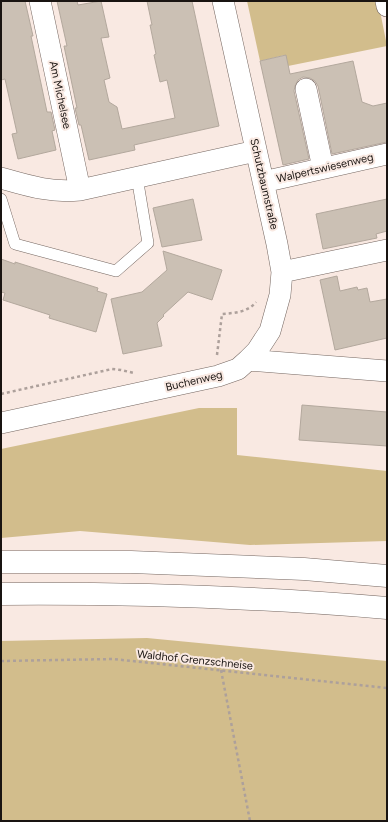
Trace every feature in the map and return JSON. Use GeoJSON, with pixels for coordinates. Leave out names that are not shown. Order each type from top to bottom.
{"type":"FeatureCollection","features":[{"type":"Feature","properties":{"kind":"main road"},"geometry":{"type":"LineString","coordinates":[[1,562],[131,562],[304,570],[387,576]]}},
{"type":"Feature","properties":{"kind":"main road"},"geometry":{"type":"LineString","coordinates":[[1,594],[171,596],[387,608]]}},
{"type":"Feature","properties":{"kind":"street","name":"Am Michelsee"},"geometry":{"type":"LineString","coordinates":[[40,1],[80,190]]}},
{"type":"Feature","properties":{"kind":"street","name":"Schutzbaumstraße"},"geometry":{"type":"LineString","coordinates":[[223,1],[278,244],[282,272],[280,295],[270,331],[257,351],[248,360]]}},
{"type":"Feature","properties":{"kind":"street"},"geometry":{"type":"LineString","coordinates":[[386,1],[387,6]]}},
{"type":"Feature","properties":{"kind":"street"},"geometry":{"type":"LineString","coordinates":[[306,89],[323,168]]}},
{"type":"Feature","properties":{"kind":"street"},"geometry":{"type":"LineString","coordinates":[[1,178],[39,189],[65,191],[80,190],[256,151]]}},
{"type":"Feature","properties":{"kind":"street","name":"Walpertswiesenweg"},"geometry":{"type":"LineString","coordinates":[[263,182],[387,154]]}},
{"type":"Feature","properties":{"kind":"street"},"geometry":{"type":"LineString","coordinates":[[282,272],[387,250]]}},
{"type":"Feature","properties":{"kind":"street"},"geometry":{"type":"LineString","coordinates":[[248,360],[387,371]]}},
{"type":"Feature","properties":{"kind":"street","name":"Buchenweg"},"geometry":{"type":"LineString","coordinates":[[1,423],[218,376],[238,369],[248,360]]}},
{"type":"Feature","properties":{"kind":"lane"},"geometry":{"type":"LineString","coordinates":[[1,199],[15,244],[116,271],[148,243],[137,177]]}},
{"type":"Feature","properties":{"kind":"path"},"geometry":{"type":"LineString","coordinates":[[217,359],[222,314],[235,314],[245,310],[253,306],[259,299]]}},
{"type":"Feature","properties":{"kind":"path"},"geometry":{"type":"LineString","coordinates":[[1,394],[112,369],[137,373]]}},
{"type":"Feature","properties":{"kind":"path","name":"Waldhof Grenzschneise"},"geometry":{"type":"LineString","coordinates":[[1,661],[113,659],[387,688]]}},
{"type":"Feature","properties":{"kind":"path"},"geometry":{"type":"LineString","coordinates":[[221,670],[250,821]]}},
{"type":"Feature","properties":{"kind":"shaded area"},"geometry":{"type":"Polygon","coordinates":[[[247,1],[378,1],[387,46],[288,66],[285,55],[260,61],[247,1]]]}},
{"type":"Feature","properties":{"kind":"shaded area"},"geometry":{"type":"Polygon","coordinates":[[[199,408],[237,408],[237,455],[387,471],[387,541],[250,545],[80,531],[1,538],[1,449],[199,408]]]}},
{"type":"Feature","properties":{"kind":"shaded area"},"geometry":{"type":"Polygon","coordinates":[[[147,638],[387,661],[387,821],[1,821],[1,641],[147,638]]]}},
{"type":"Feature","properties":{"kind":"building"},"geometry":{"type":"Polygon","coordinates":[[[1,1],[25,1],[47,112],[51,112],[55,130],[52,131],[56,150],[18,159],[12,134],[17,133],[5,79],[1,80],[1,1]]]}},
{"type":"Feature","properties":{"kind":"building"},"geometry":{"type":"Polygon","coordinates":[[[57,1],[77,1],[78,5],[101,1],[109,37],[101,38],[110,78],[104,80],[109,102],[117,107],[122,129],[175,118],[167,80],[160,82],[154,55],[156,54],[147,1],[192,1],[219,126],[134,145],[135,150],[89,160],[81,125],[79,125],[75,108],[77,108],[64,46],[67,46],[57,1]]]}},
{"type":"Feature","properties":{"kind":"building"},"geometry":{"type":"Polygon","coordinates":[[[286,55],[290,74],[353,61],[362,102],[373,106],[387,103],[387,142],[332,154],[318,86],[315,81],[310,78],[303,77],[298,80],[294,91],[309,159],[283,165],[260,61],[286,55]]]}},
{"type":"Feature","properties":{"kind":"building"},"geometry":{"type":"Polygon","coordinates":[[[193,199],[202,240],[162,247],[153,208],[193,199]]]}},
{"type":"Feature","properties":{"kind":"building"},"geometry":{"type":"Polygon","coordinates":[[[387,199],[387,231],[376,234],[377,238],[323,249],[316,214],[387,199]]]}},
{"type":"Feature","properties":{"kind":"building"},"geometry":{"type":"Polygon","coordinates":[[[163,251],[222,270],[212,300],[188,292],[163,315],[164,316],[157,323],[162,346],[123,354],[111,299],[142,292],[167,270],[163,251]]]}},
{"type":"Feature","properties":{"kind":"building"},"geometry":{"type":"Polygon","coordinates":[[[1,259],[98,288],[97,291],[107,294],[96,332],[49,318],[50,315],[3,300],[5,293],[1,292],[1,259]]]}},
{"type":"Feature","properties":{"kind":"building"},"geometry":{"type":"Polygon","coordinates":[[[337,276],[340,291],[357,287],[358,290],[367,288],[370,302],[387,299],[387,338],[335,350],[320,280],[337,276]]]}},
{"type":"Feature","properties":{"kind":"building"},"geometry":{"type":"Polygon","coordinates":[[[302,405],[387,412],[387,446],[299,440],[302,405]]]}}]}
